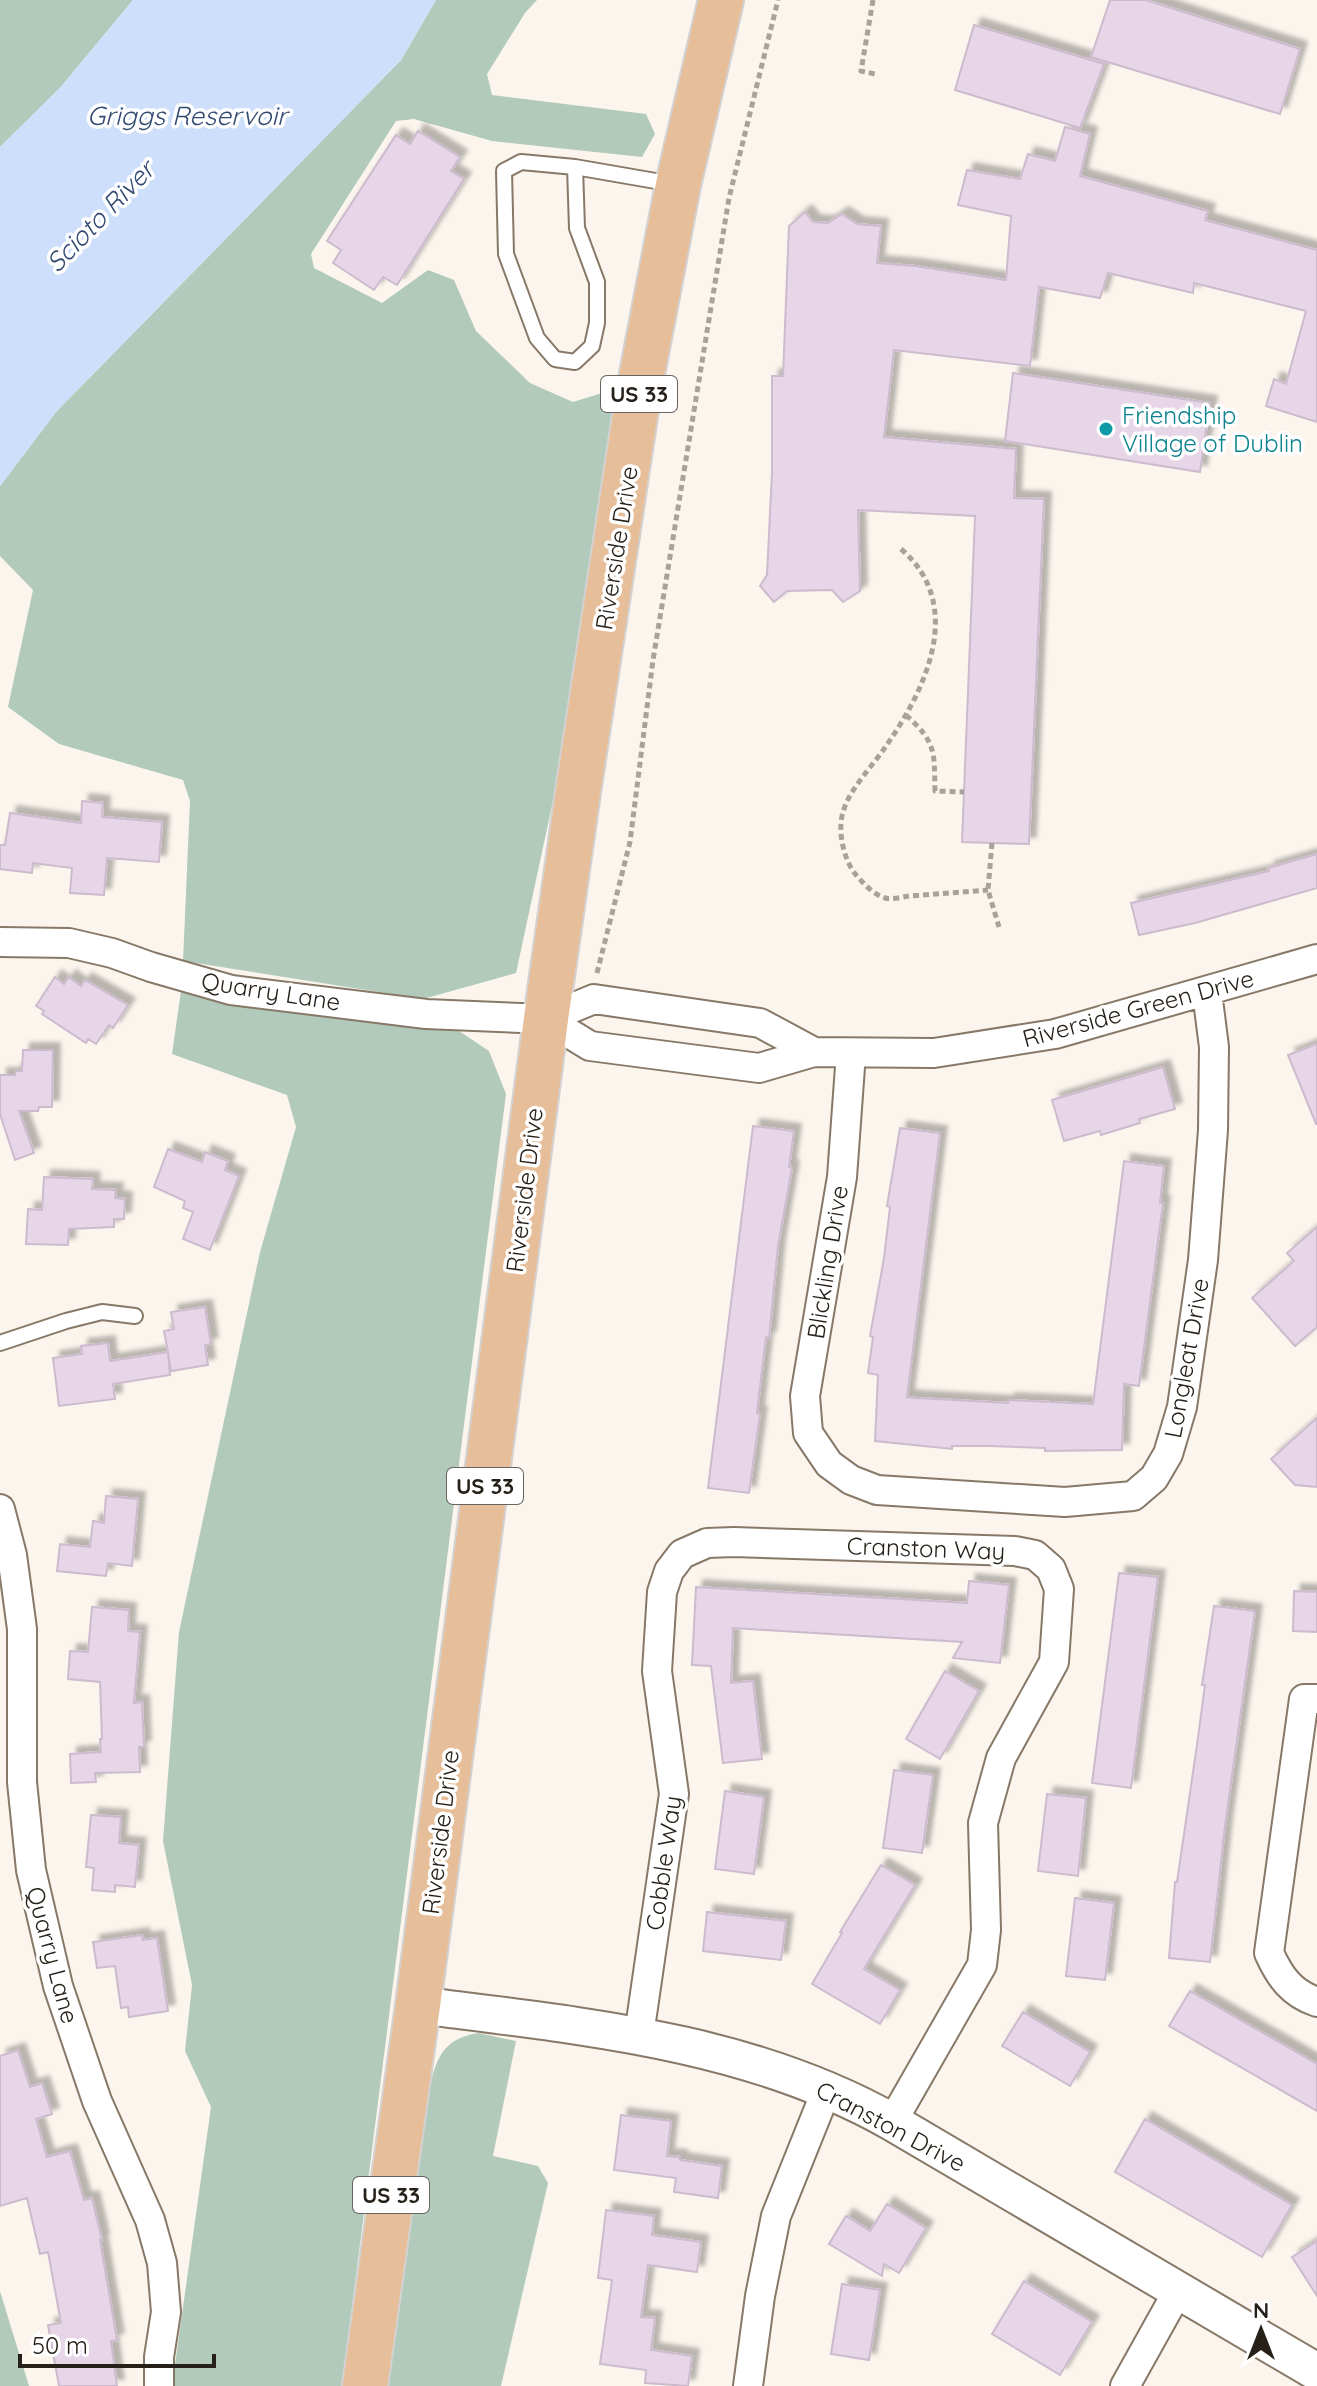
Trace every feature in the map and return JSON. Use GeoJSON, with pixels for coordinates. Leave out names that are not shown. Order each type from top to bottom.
{"type":"FeatureCollection","features":[{"type":"Feature","properties":{"kind":"main road","name":"Riverside Drive"},"geometry":{"type":"LineString","coordinates":[[365,2386],[418,2005],[546,1019],[639,390],[678,185],[721,0]]}},
{"type":"Feature","properties":{"kind":"street","name":"Quarry Lane"},"geometry":{"type":"LineString","coordinates":[[0,942],[69,943],[231,990],[426,1014],[546,1019]]}},
{"type":"Feature","properties":{"kind":"street","name":"Riverside Green Drive"},"geometry":{"type":"LineString","coordinates":[[546,1019],[590,1046],[759,1068],[814,1052],[934,1053],[1055,1034],[1317,959]]}},
{"type":"Feature","properties":{"kind":"street","name":"Longleat Drive"},"geometry":{"type":"LineString","coordinates":[[829,1464],[851,1480],[877,1490],[1065,1502],[1133,1496],[1154,1478],[1168,1454],[1182,1407],[1203,1260],[1213,1130],[1214,1047],[1207,992]]}},
{"type":"Feature","properties":{"kind":"street"},"geometry":{"type":"LineString","coordinates":[[546,1019],[594,999]]}},
{"type":"Feature","properties":{"kind":"street","name":"Riverside Green Drive"},"geometry":{"type":"LineString","coordinates":[[594,999],[760,1023],[814,1052]]}},
{"type":"Feature","properties":{"kind":"street","name":"Blickling Drive"},"geometry":{"type":"LineString","coordinates":[[829,1464],[808,1433],[805,1396],[842,1177],[851,1053]]}},
{"type":"Feature","properties":{"kind":"street","name":"Quarry Lane"},"geometry":{"type":"LineString","coordinates":[[0,1509],[12,1555],[22,1629],[22,1782],[31,1870],[58,1986],[97,2101],[150,2220],[162,2263],[166,2312],[159,2357],[159,2386]]}},
{"type":"Feature","properties":{"kind":"street","name":"Cranston Way"},"geometry":{"type":"LineString","coordinates":[[682,1554],[707,1543],[734,1542],[1015,1551],[1035,1555],[1051,1569],[1059,1589],[1054,1662],[1001,1758],[983,1823],[986,1930],[982,1965],[892,2122]]}},
{"type":"Feature","properties":{"kind":"street","name":"Cobble Way"},"geometry":{"type":"LineString","coordinates":[[639,2035],[674,1794],[657,1671],[662,1592],[669,1571],[682,1554]]}},
{"type":"Feature","properties":{"kind":"street"},"geometry":{"type":"LineString","coordinates":[[1317,1699],[1304,1699],[1269,1953],[1281,1978],[1301,1996],[1317,2002]]}},
{"type":"Feature","properties":{"kind":"street","name":"Cranston Drive"},"geometry":{"type":"LineString","coordinates":[[418,2005],[639,2035],[696,2046],[827,2089],[892,2122],[1317,2372]]}},
{"type":"Feature","properties":{"kind":"street"},"geometry":{"type":"LineString","coordinates":[[748,2386],[760,2296],[776,2216],[827,2089]]}},
{"type":"Feature","properties":{"kind":"street"},"geometry":{"type":"LineString","coordinates":[[1125,2386],[1178,2291]]}},
{"type":"Feature","properties":{"kind":"lane"},"geometry":{"type":"LineString","coordinates":[[575,167],[577,228],[597,282],[597,323],[592,346],[575,362],[555,359],[537,338],[506,254],[504,171],[521,162],[575,167],[678,185]]}},
{"type":"Feature","properties":{"kind":"lane"},"geometry":{"type":"LineString","coordinates":[[0,1343],[102,1312],[135,1316]]}},
{"type":"Feature","properties":{"kind":"path"},"geometry":{"type":"LineString","coordinates":[[594,999],[598,967],[630,842],[653,660],[729,198],[778,0]]}},
{"type":"Feature","properties":{"kind":"path"},"geometry":{"type":"LineString","coordinates":[[873,0],[861,71],[875,74]]}},
{"type":"Feature","properties":{"kind":"path"},"geometry":{"type":"LineString","coordinates":[[901,549],[915,561],[925,579],[935,608],[936,643],[906,715],[849,798],[842,815],[844,848],[850,868],[867,887],[886,898],[988,890]]}},
{"type":"Feature","properties":{"kind":"path"},"geometry":{"type":"LineString","coordinates":[[906,715],[921,728],[933,747],[935,791],[964,792]]}},
{"type":"Feature","properties":{"kind":"path"},"geometry":{"type":"LineString","coordinates":[[992,843],[988,890],[999,927]]}},
{"type":"Feature","properties":{"kind":"green space"},"geometry":{"type":"Polygon","coordinates":[[[0,0],[133,0],[60,88],[0,147],[0,0]]]}},
{"type":"Feature","properties":{"kind":"green space"},"geometry":{"type":"Polygon","coordinates":[[[436,0],[537,0],[525,13],[487,74],[492,95],[646,114],[655,134],[642,157],[492,141],[414,119],[396,121],[311,254],[314,268],[382,303],[428,270],[454,280],[476,331],[530,383],[573,402],[618,388],[553,801],[516,973],[423,999],[183,961],[190,801],[183,780],[59,744],[8,707],[33,590],[0,556],[0,486],[56,412],[401,60],[436,0]]]}},
{"type":"Feature","properties":{"kind":"green space"},"geometry":{"type":"Polygon","coordinates":[[[181,991],[459,1031],[489,1051],[506,1094],[342,2386],[172,2386],[211,2107],[185,2051],[192,1985],[163,1841],[179,1632],[260,1252],[296,1127],[287,1095],[172,1054],[181,991]]]}},
{"type":"Feature","properties":{"kind":"green space"},"geometry":{"type":"Polygon","coordinates":[[[478,2033],[516,2041],[493,2156],[538,2166],[548,2183],[501,2386],[386,2386],[432,2078],[445,2049],[453,2042],[478,2033]]]}},
{"type":"Feature","properties":{"kind":"green space"},"geometry":{"type":"Polygon","coordinates":[[[0,2291],[29,2386],[0,2386],[0,2291]]]}},
{"type":"Feature","properties":{"kind":"water","name":"Griggs Reservoir"},"geometry":{"type":"Polygon","coordinates":[[[133,0],[436,0],[401,60],[56,412],[0,486],[0,147],[60,88],[133,0]]]}},
{"type":"Feature","properties":{"kind":"building"},"geometry":{"type":"Polygon","coordinates":[[[1110,0],[1146,0],[1300,49],[1280,114],[1091,57],[1110,0]]]}},
{"type":"Feature","properties":{"kind":"building"},"geometry":{"type":"Polygon","coordinates":[[[974,25],[1104,64],[1080,128],[955,90],[974,25]]]}},
{"type":"Feature","properties":{"kind":"building","name":"Friendship Village of Dublin"},"geometry":{"type":"Polygon","coordinates":[[[1065,127],[1090,134],[1080,176],[1208,211],[1205,220],[1317,250],[1317,422],[1266,406],[1274,379],[1286,384],[1306,311],[1194,283],[1193,293],[1108,273],[1100,298],[1039,287],[1030,366],[894,350],[884,437],[1016,449],[1014,498],[1044,499],[1029,844],[962,842],[975,516],[858,510],[860,591],[843,602],[832,590],[787,591],[774,602],[760,586],[767,575],[772,472],[772,376],[783,376],[789,226],[805,212],[813,222],[828,223],[842,214],[857,224],[881,226],[877,263],[1006,280],[1011,216],[958,205],[967,170],[1020,179],[1028,154],[1055,161],[1065,127]]]}},
{"type":"Feature","properties":{"kind":"building"},"geometry":{"type":"Polygon","coordinates":[[[418,131],[460,157],[451,171],[464,179],[397,285],[383,277],[374,290],[333,263],[341,250],[327,241],[396,135],[410,144],[418,131]]]}},
{"type":"Feature","properties":{"kind":"building"},"geometry":{"type":"Polygon","coordinates":[[[1013,373],[1210,403],[1200,472],[1005,441],[1013,373]]]}},
{"type":"Feature","properties":{"kind":"building"},"geometry":{"type":"Polygon","coordinates":[[[82,801],[103,803],[102,817],[162,822],[159,862],[107,858],[104,895],[70,893],[72,868],[33,863],[32,873],[0,869],[0,845],[5,845],[10,813],[81,823],[82,801]]]}},
{"type":"Feature","properties":{"kind":"building"},"geometry":{"type":"Polygon","coordinates":[[[1317,854],[1317,888],[1195,923],[1139,935],[1131,903],[1269,871],[1268,868],[1317,854]]]}},
{"type":"Feature","properties":{"kind":"building"},"geometry":{"type":"Polygon","coordinates":[[[55,977],[64,984],[69,977],[81,986],[85,980],[128,1005],[113,1028],[109,1025],[96,1044],[88,1039],[86,1043],[42,1014],[44,1011],[36,1006],[55,977]]]}},
{"type":"Feature","properties":{"kind":"building"},"geometry":{"type":"Polygon","coordinates":[[[1317,1044],[1317,1124],[1316,1124],[1288,1055],[1317,1044]]]}},
{"type":"Feature","properties":{"kind":"building"},"geometry":{"type":"Polygon","coordinates":[[[23,1050],[53,1050],[52,1107],[19,1111],[34,1153],[15,1160],[0,1114],[0,1075],[15,1075],[15,1071],[22,1071],[23,1050]]]}},
{"type":"Feature","properties":{"kind":"building"},"geometry":{"type":"Polygon","coordinates":[[[1163,1067],[1175,1109],[1139,1119],[1140,1123],[1101,1135],[1100,1131],[1064,1141],[1052,1100],[1163,1067]]]}},
{"type":"Feature","properties":{"kind":"building"},"geometry":{"type":"Polygon","coordinates":[[[753,1126],[794,1131],[789,1167],[792,1168],[778,1246],[749,1493],[708,1488],[753,1126]]]}},
{"type":"Feature","properties":{"kind":"building"},"geometry":{"type":"Polygon","coordinates":[[[900,1128],[940,1133],[907,1397],[1093,1404],[1124,1161],[1164,1166],[1160,1203],[1163,1203],[1139,1386],[1124,1384],[1122,1450],[1045,1451],[1045,1448],[990,1446],[952,1446],[952,1449],[875,1441],[878,1375],[868,1373],[873,1337],[870,1336],[884,1258],[890,1207],[887,1206],[900,1128]]]}},
{"type":"Feature","properties":{"kind":"building"},"geometry":{"type":"Polygon","coordinates":[[[168,1149],[202,1162],[205,1152],[228,1161],[225,1170],[239,1176],[210,1250],[183,1239],[193,1212],[183,1208],[185,1201],[154,1187],[168,1149]]]}},
{"type":"Feature","properties":{"kind":"building"},"geometry":{"type":"Polygon","coordinates":[[[44,1177],[93,1179],[92,1189],[116,1190],[115,1198],[125,1199],[124,1219],[114,1219],[114,1227],[69,1229],[68,1245],[26,1244],[28,1209],[42,1210],[44,1177]]]}},
{"type":"Feature","properties":{"kind":"building"},"geometry":{"type":"Polygon","coordinates":[[[1317,1227],[1317,1327],[1295,1346],[1252,1298],[1294,1261],[1287,1253],[1317,1227]]]}},
{"type":"Feature","properties":{"kind":"building"},"geometry":{"type":"Polygon","coordinates":[[[205,1307],[211,1344],[205,1345],[208,1365],[171,1371],[168,1353],[170,1375],[113,1384],[115,1399],[59,1406],[53,1358],[82,1354],[81,1346],[108,1343],[110,1361],[168,1352],[164,1331],[174,1329],[171,1312],[205,1307]]]}},
{"type":"Feature","properties":{"kind":"building"},"geometry":{"type":"Polygon","coordinates":[[[1317,1418],[1317,1487],[1295,1485],[1271,1459],[1317,1418]]]}},
{"type":"Feature","properties":{"kind":"building"},"geometry":{"type":"Polygon","coordinates":[[[106,1496],[138,1499],[132,1566],[108,1563],[106,1576],[57,1571],[60,1544],[90,1547],[93,1521],[104,1523],[106,1496]]]}},
{"type":"Feature","properties":{"kind":"building"},"geometry":{"type":"Polygon","coordinates":[[[1119,1573],[1158,1577],[1131,1788],[1092,1783],[1119,1573]]]}},
{"type":"Feature","properties":{"kind":"building"},"geometry":{"type":"Polygon","coordinates":[[[969,1581],[1009,1585],[1000,1663],[953,1658],[962,1642],[733,1628],[731,1683],[753,1681],[762,1759],[723,1763],[711,1666],[692,1665],[696,1587],[967,1603],[969,1581]]]}},
{"type":"Feature","properties":{"kind":"building"},"geometry":{"type":"Polygon","coordinates":[[[1294,1591],[1317,1592],[1317,1632],[1293,1631],[1294,1591]]]}},
{"type":"Feature","properties":{"kind":"building"},"geometry":{"type":"Polygon","coordinates":[[[1214,1606],[1255,1611],[1225,1826],[1210,1962],[1169,1958],[1175,1882],[1197,1745],[1214,1606]]]}},
{"type":"Feature","properties":{"kind":"building"},"geometry":{"type":"Polygon","coordinates":[[[92,1607],[129,1610],[128,1631],[140,1632],[134,1703],[142,1702],[144,1747],[139,1747],[140,1772],[95,1773],[96,1782],[71,1783],[70,1754],[101,1752],[100,1682],[68,1679],[70,1651],[88,1652],[92,1607]]]}},
{"type":"Feature","properties":{"kind":"building"},"geometry":{"type":"Polygon","coordinates":[[[945,1671],[979,1691],[940,1759],[906,1739],[945,1671]]]}},
{"type":"Feature","properties":{"kind":"building"},"geometry":{"type":"Polygon","coordinates":[[[894,1770],[933,1775],[922,1853],[883,1848],[894,1770]]]}},
{"type":"Feature","properties":{"kind":"building"},"geometry":{"type":"Polygon","coordinates":[[[725,1791],[764,1797],[754,1874],[715,1869],[725,1791]]]}},
{"type":"Feature","properties":{"kind":"building"},"geometry":{"type":"Polygon","coordinates":[[[1047,1794],[1086,1798],[1078,1876],[1038,1871],[1047,1794]]]}},
{"type":"Feature","properties":{"kind":"building"},"geometry":{"type":"Polygon","coordinates":[[[91,1815],[121,1817],[119,1843],[139,1845],[135,1887],[115,1885],[115,1892],[92,1890],[94,1868],[86,1867],[91,1815]]]}},
{"type":"Feature","properties":{"kind":"building"},"geometry":{"type":"Polygon","coordinates":[[[881,1865],[915,1885],[864,1969],[900,1990],[880,2024],[812,1984],[881,1865]]]}},
{"type":"Feature","properties":{"kind":"building"},"geometry":{"type":"Polygon","coordinates":[[[1075,1898],[1114,1903],[1105,1980],[1066,1976],[1075,1898]]]}},
{"type":"Feature","properties":{"kind":"building"},"geometry":{"type":"Polygon","coordinates":[[[707,1912],[786,1921],[781,1960],[703,1951],[707,1912]]]}},
{"type":"Feature","properties":{"kind":"building"},"geometry":{"type":"Polygon","coordinates":[[[142,1935],[143,1940],[157,1938],[168,2011],[129,2017],[128,2007],[121,2008],[115,1966],[97,1968],[93,1942],[142,1935]]]}},
{"type":"Feature","properties":{"kind":"building"},"geometry":{"type":"Polygon","coordinates":[[[1190,1991],[1317,2064],[1317,2111],[1169,2026],[1190,1991]]]}},
{"type":"Feature","properties":{"kind":"building"},"geometry":{"type":"Polygon","coordinates":[[[1023,2012],[1090,2052],[1070,2086],[1002,2046],[1023,2012]]]}},
{"type":"Feature","properties":{"kind":"building"},"geometry":{"type":"Polygon","coordinates":[[[18,2050],[30,2087],[42,2083],[52,2114],[36,2119],[47,2157],[70,2151],[84,2200],[92,2198],[102,2240],[117,2340],[111,2341],[117,2386],[59,2386],[48,2325],[61,2323],[48,2252],[40,2254],[27,2198],[0,2206],[0,2056],[18,2050]]]}},
{"type":"Feature","properties":{"kind":"building"},"geometry":{"type":"Polygon","coordinates":[[[621,2115],[671,2121],[667,2156],[722,2166],[718,2198],[674,2192],[676,2178],[614,2170],[621,2115]]]}},
{"type":"Feature","properties":{"kind":"building"},"geometry":{"type":"Polygon","coordinates":[[[1145,2119],[1292,2205],[1262,2257],[1115,2172],[1145,2119]]]}},
{"type":"Feature","properties":{"kind":"building"},"geometry":{"type":"Polygon","coordinates":[[[887,2204],[926,2228],[899,2273],[884,2264],[882,2276],[829,2244],[846,2216],[870,2231],[887,2204]]]}},
{"type":"Feature","properties":{"kind":"building"},"geometry":{"type":"Polygon","coordinates":[[[606,2210],[654,2216],[652,2235],[701,2242],[697,2272],[648,2265],[641,2317],[655,2318],[651,2350],[692,2356],[688,2386],[645,2383],[646,2370],[600,2364],[612,2280],[598,2278],[606,2210]]]}},
{"type":"Feature","properties":{"kind":"building"},"geometry":{"type":"Polygon","coordinates":[[[1317,2241],[1317,2296],[1292,2257],[1317,2241]]]}},
{"type":"Feature","properties":{"kind":"building"},"geometry":{"type":"Polygon","coordinates":[[[1024,2281],[1092,2322],[1060,2375],[992,2334],[1024,2281]]]}},
{"type":"Feature","properties":{"kind":"building"},"geometry":{"type":"Polygon","coordinates":[[[842,2284],[880,2290],[869,2360],[831,2354],[842,2284]]]}},
{"type":"Feature","properties":{"kind":"place","name":"Friendship Village of Dublin"},"geometry":{"type":"Point","coordinates":[1106,429]}},
{"type":"Feature","properties":{"kind":"water label","name":"Scioto River"},"geometry":{"type":"Point","coordinates":[100,216]}}]}
